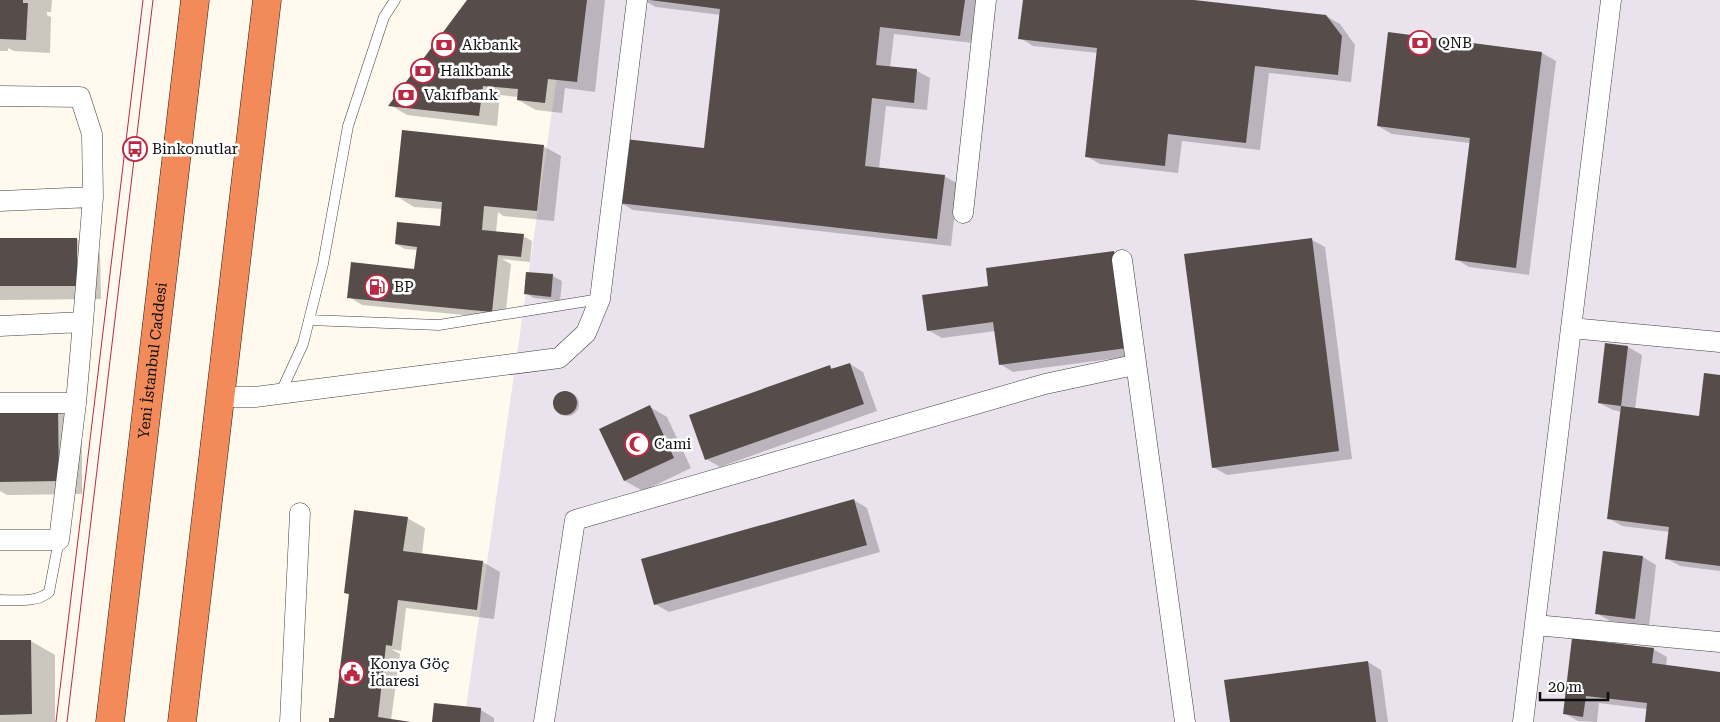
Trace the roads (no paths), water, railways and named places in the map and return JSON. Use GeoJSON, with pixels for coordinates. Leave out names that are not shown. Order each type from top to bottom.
{"type":"FeatureCollection","features":[{"type":"Feature","properties":{"kind":"highway","name":"Yeni İstanbul Caddesi"},"geometry":{"type":"LineString","coordinates":[[110,722],[195,0]]}},
{"type":"Feature","properties":{"kind":"highway"},"geometry":{"type":"LineString","coordinates":[[182,722],[267,0]]}},
{"type":"Feature","properties":{"kind":"street"},"geometry":{"type":"LineString","coordinates":[[220,397],[255,397],[559,358],[586,333],[600,299],[637,0]]}},
{"type":"Feature","properties":{"kind":"street"},"geometry":{"type":"LineString","coordinates":[[963,212],[986,0]]}},
{"type":"Feature","properties":{"kind":"street"},"geometry":{"type":"LineString","coordinates":[[1523,722],[1611,0]]}},
{"type":"Feature","properties":{"kind":"street"},"geometry":{"type":"LineString","coordinates":[[0,96],[80,97],[92,134],[93,197],[76,403],[59,540],[0,540]]}},
{"type":"Feature","properties":{"kind":"street"},"geometry":{"type":"LineString","coordinates":[[0,201],[93,197]]}},
{"type":"Feature","properties":{"kind":"street"},"geometry":{"type":"LineString","coordinates":[[1122,260],[1134,365],[1184,722]]}},
{"type":"Feature","properties":{"kind":"street"},"geometry":{"type":"LineString","coordinates":[[0,326],[83,322]]}},
{"type":"Feature","properties":{"kind":"street"},"geometry":{"type":"LineString","coordinates":[[1571,328],[1720,342]]}},
{"type":"Feature","properties":{"kind":"street"},"geometry":{"type":"LineString","coordinates":[[544,722],[575,520],[1045,384],[1134,365]]}},
{"type":"Feature","properties":{"kind":"street"},"geometry":{"type":"LineString","coordinates":[[0,403],[76,403]]}},
{"type":"Feature","properties":{"kind":"street"},"geometry":{"type":"LineString","coordinates":[[290,722],[300,513]]}},
{"type":"Feature","properties":{"kind":"street"},"geometry":{"type":"LineString","coordinates":[[1535,625],[1720,642]]}},
{"type":"Feature","properties":{"kind":"lane"},"geometry":{"type":"LineString","coordinates":[[280,394],[303,344],[323,264],[348,126],[384,17],[395,0]]}},
{"type":"Feature","properties":{"kind":"lane"},"geometry":{"type":"LineString","coordinates":[[309,320],[439,325],[600,299]]}},
{"type":"Feature","properties":{"kind":"lane"},"geometry":{"type":"LineString","coordinates":[[0,600],[43,598],[49,592],[59,540]]}},
{"type":"Feature","properties":{"kind":"tram line"},"geometry":{"type":"LineString","coordinates":[[56,722],[143,0]]}},
{"type":"Feature","properties":{"kind":"tram line"},"geometry":{"type":"LineString","coordinates":[[67,722],[153,0]]}},
{"type":"Feature","properties":{"kind":"place","name":"QNB"},"geometry":{"type":"Point","coordinates":[1420,43]}},
{"type":"Feature","properties":{"kind":"place","name":"Akbank"},"geometry":{"type":"Point","coordinates":[444,45]}},
{"type":"Feature","properties":{"kind":"place","name":"Halkbank"},"geometry":{"type":"Point","coordinates":[423,71]}},
{"type":"Feature","properties":{"kind":"place","name":"Vakıfbank"},"geometry":{"type":"Point","coordinates":[406,95]}},
{"type":"Feature","properties":{"kind":"place","name":"Binkonutlar"},"geometry":{"type":"Point","coordinates":[135,149]}},
{"type":"Feature","properties":{"kind":"place","name":"BP"},"geometry":{"type":"Point","coordinates":[377,287]}},
{"type":"Feature","properties":{"kind":"place","name":"Cami"},"geometry":{"type":"Point","coordinates":[637,444]}},
{"type":"Feature","properties":{"kind":"place","name":"Konya Göç İdaresi"},"geometry":{"type":"Point","coordinates":[352,673]}}]}
